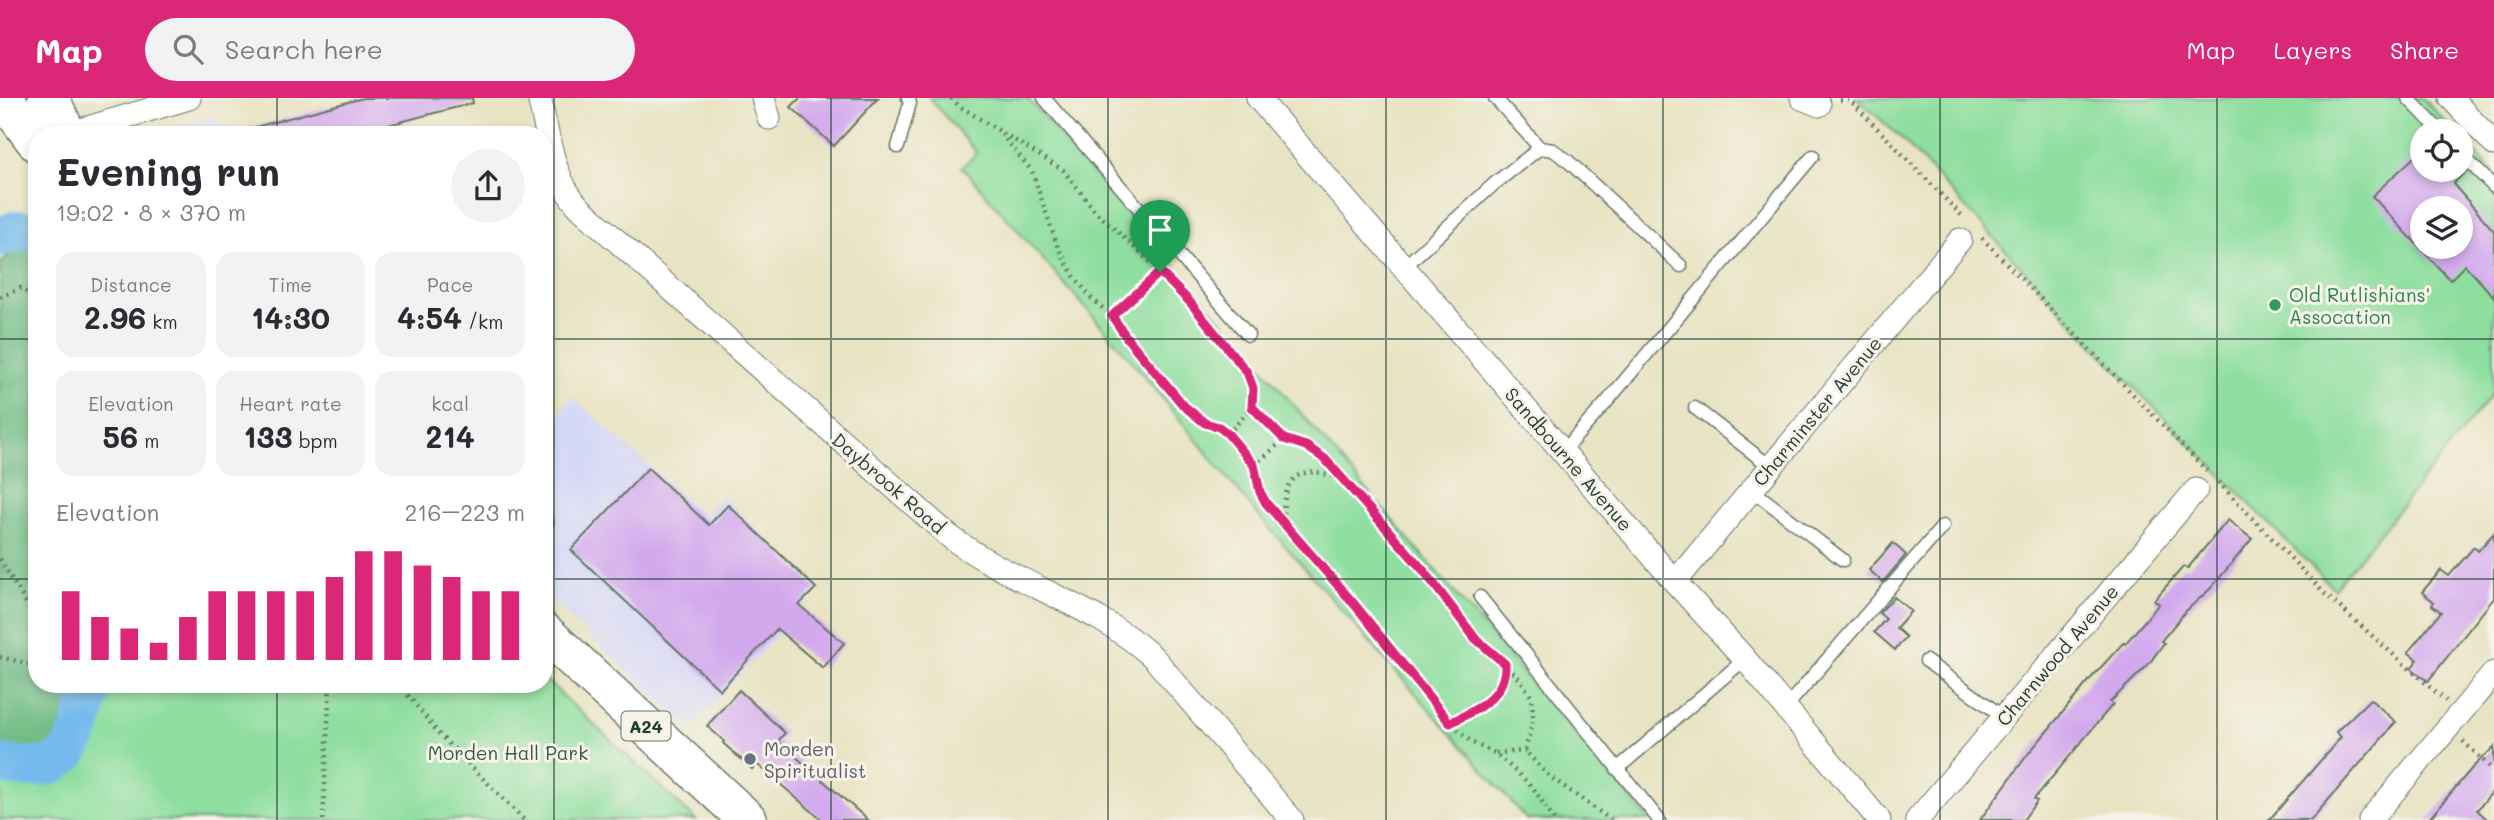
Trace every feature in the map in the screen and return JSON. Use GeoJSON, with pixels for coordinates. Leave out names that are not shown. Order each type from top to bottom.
{"type":"FeatureCollection","features":[{"type":"Feature","properties":{"kind":"highway"},"geometry":{"type":"LineString","coordinates":[[47,98],[63,126]]}},
{"type":"Feature","properties":{"kind":"highway"},"geometry":{"type":"LineString","coordinates":[[11,102],[28,129]]}},
{"type":"Feature","properties":{"kind":"highway","name":"A24"},"geometry":{"type":"LineString","coordinates":[[553,640],[748,820]]}},
{"type":"Feature","properties":{"kind":"street"},"geometry":{"type":"LineString","coordinates":[[94,126],[189,98]]}},
{"type":"Feature","properties":{"kind":"street","name":"Daybrook Road"},"geometry":{"type":"LineString","coordinates":[[540,98],[544,126]]}},
{"type":"Feature","properties":{"kind":"street","name":"Sandbourne Avenue"},"geometry":{"type":"LineString","coordinates":[[1258,98],[1675,582],[1745,659],[1879,820]]}},
{"type":"Feature","properties":{"kind":"street"},"geometry":{"type":"LineString","coordinates":[[2451,98],[2494,144]]}},
{"type":"Feature","properties":{"kind":"street","name":"Daybrook Road"},"geometry":{"type":"LineString","coordinates":[[553,176],[581,209],[949,536],[1013,575],[1087,610],[1130,636],[1153,657],[1292,820]]}},
{"type":"Feature","properties":{"kind":"street","name":"Charminster Avenue"},"geometry":{"type":"LineString","coordinates":[[1675,582],[1970,234]]}},
{"type":"Feature","properties":{"kind":"street","name":"Charnwood Avenue"},"geometry":{"type":"LineString","coordinates":[[1917,820],[2196,490]]}},
{"type":"Feature","properties":{"kind":"street"},"geometry":{"type":"LineString","coordinates":[[2370,820],[2494,673]]}},
{"type":"Feature","properties":{"kind":"lane"},"geometry":{"type":"LineString","coordinates":[[898,147],[910,103],[908,98]]}},
{"type":"Feature","properties":{"kind":"lane"},"geometry":{"type":"LineString","coordinates":[[1044,98],[1248,335]]}},
{"type":"Feature","properties":{"kind":"lane"},"geometry":{"type":"LineString","coordinates":[[1495,98],[1540,148],[1553,150],[1567,160],[1681,266]]}},
{"type":"Feature","properties":{"kind":"lane"},"geometry":{"type":"LineString","coordinates":[[2408,98],[2428,119]]}},
{"type":"Feature","properties":{"kind":"lane"},"geometry":{"type":"LineString","coordinates":[[1404,267],[1494,184],[1540,148]]}},
{"type":"Feature","properties":{"kind":"lane"},"geometry":{"type":"LineString","coordinates":[[1563,451],[1813,156]]}},
{"type":"Feature","properties":{"kind":"lane"},"geometry":{"type":"LineString","coordinates":[[2473,166],[2494,187]]}},
{"type":"Feature","properties":{"kind":"lane"},"geometry":{"type":"LineString","coordinates":[[1695,408],[1771,467]]}},
{"type":"Feature","properties":{"kind":"lane"},"geometry":{"type":"LineString","coordinates":[[1752,490],[1843,560]]}},
{"type":"Feature","properties":{"kind":"lane"},"geometry":{"type":"LineString","coordinates":[[1786,708],[1943,526]]}},
{"type":"Feature","properties":{"kind":"lane"},"geometry":{"type":"LineString","coordinates":[[1480,597],[1659,820]]}},
{"type":"Feature","properties":{"kind":"lane"},"geometry":{"type":"LineString","coordinates":[[1617,769],[1745,659]]}},
{"type":"Feature","properties":{"kind":"lane"},"geometry":{"type":"LineString","coordinates":[[1926,661],[2005,718]]}},
{"type":"Feature","properties":{"kind":"path"},"geometry":{"type":"LineString","coordinates":[[951,98],[996,130],[1063,170],[1096,212],[1189,301],[1247,372],[1253,388],[1252,407],[1228,434]]}},
{"type":"Feature","properties":{"kind":"path"},"geometry":{"type":"LineString","coordinates":[[1820,101],[1850,100],[1868,117],[1939,190],[1970,234],[2326,596],[2447,701]]}},
{"type":"Feature","properties":{"kind":"path"},"geometry":{"type":"LineString","coordinates":[[996,130],[1032,171],[1058,248],[1091,299],[1112,316],[1184,406],[1205,423],[1219,427],[1228,434],[1254,465],[1260,492],[1266,503],[1355,605],[1450,723],[1473,743],[1495,753],[1534,789],[1554,820]]}},
{"type":"Feature","properties":{"kind":"path"},"geometry":{"type":"LineString","coordinates":[[1112,316],[1160,272]]}},
{"type":"Feature","properties":{"kind":"path"},"geometry":{"type":"LineString","coordinates":[[0,297],[21,288],[28,293]]}},
{"type":"Feature","properties":{"kind":"path"},"geometry":{"type":"LineString","coordinates":[[1252,407],[1284,439],[1306,446],[1325,459],[1424,571],[1475,638],[1520,679],[1532,698],[1534,720],[1525,751]]}},
{"type":"Feature","properties":{"kind":"path"},"geometry":{"type":"LineString","coordinates":[[1254,465],[1284,439]]}},
{"type":"Feature","properties":{"kind":"path"},"geometry":{"type":"LineString","coordinates":[[1283,522],[1286,491],[1294,478],[1309,471],[1342,479]]}},
{"type":"Feature","properties":{"kind":"path"},"geometry":{"type":"LineString","coordinates":[[0,559],[28,607]]}},
{"type":"Feature","properties":{"kind":"path"},"geometry":{"type":"LineString","coordinates":[[0,657],[28,664]]}},
{"type":"Feature","properties":{"kind":"path"},"geometry":{"type":"LineString","coordinates":[[1450,723],[1488,702],[1500,688],[1505,675],[1505,664]]}},
{"type":"Feature","properties":{"kind":"path"},"geometry":{"type":"LineString","coordinates":[[323,820],[330,693]]}},
{"type":"Feature","properties":{"kind":"path"},"geometry":{"type":"LineString","coordinates":[[406,693],[440,735],[524,820]]}},
{"type":"Feature","properties":{"kind":"path"},"geometry":{"type":"LineString","coordinates":[[2462,740],[2494,771]]}},
{"type":"Feature","properties":{"kind":"path"},"geometry":{"type":"LineString","coordinates":[[1495,753],[1525,751],[1549,776],[1611,820]]}},
{"type":"Feature","properties":{"kind":"shaded area"},"geometry":{"type":"Polygon","coordinates":[[[214,116],[222,126],[173,126],[214,116]]]}},
{"type":"Feature","properties":{"kind":"shaded area"},"geometry":{"type":"Polygon","coordinates":[[[572,397],[704,515],[722,496],[819,589],[690,729],[553,601],[553,423],[572,397]]]}},
{"type":"Feature","properties":{"kind":"green space"},"geometry":{"type":"Polygon","coordinates":[[[929,98],[1027,98],[1222,321],[1649,820],[1527,820],[1257,514],[1126,354],[962,167],[977,153],[929,98]]]}},
{"type":"Feature","properties":{"kind":"green space","name":"Old Rutlishians' Assocation"},"geometry":{"type":"Polygon","coordinates":[[[1857,98],[2422,98],[2442,119],[2410,119],[2410,182],[2473,182],[2473,151],[2494,173],[2494,392],[2334,589],[2110,363],[1902,139],[1857,98]]]}},
{"type":"Feature","properties":{"kind":"green space","name":"Morden Hall Park"},"geometry":{"type":"Polygon","coordinates":[[[28,237],[28,693],[553,693],[553,686],[696,820],[0,820],[0,264],[28,237]]]}},
{"type":"Feature","properties":{"kind":"green space"},"geometry":{"type":"Polygon","coordinates":[[[28,237],[28,693],[83,693],[64,743],[46,758],[25,763],[0,759],[0,264],[28,237]]]}},
{"type":"Feature","properties":{"kind":"building"},"geometry":{"type":"Polygon","coordinates":[[[363,98],[472,98],[473,103],[385,126],[259,126],[363,98]]]}},
{"type":"Feature","properties":{"kind":"building"},"geometry":{"type":"Polygon","coordinates":[[[800,98],[878,98],[834,146],[791,107],[800,98]]]}},
{"type":"Feature","properties":{"kind":"building"},"geometry":{"type":"Polygon","coordinates":[[[2410,161],[2410,182],[2455,182],[2453,184],[2463,196],[2410,196],[2410,237],[2372,196],[2410,161]]]}},
{"type":"Feature","properties":{"kind":"building"},"geometry":{"type":"Polygon","coordinates":[[[2473,207],[2494,231],[2494,297],[2465,265],[2450,280],[2430,259],[2473,259],[2473,207]]]}},
{"type":"Feature","properties":{"kind":"building"},"geometry":{"type":"Polygon","coordinates":[[[648,468],[709,525],[728,505],[816,588],[799,605],[844,643],[823,668],[777,629],[720,690],[571,550],[648,468]]]}},
{"type":"Feature","properties":{"kind":"building"},"geometry":{"type":"Polygon","coordinates":[[[2228,520],[2252,539],[2212,587],[2186,611],[2161,641],[2164,643],[2148,665],[2110,702],[2113,704],[2034,799],[2037,801],[2023,820],[1980,820],[2028,754],[2093,676],[2159,604],[2154,600],[2184,566],[2187,569],[2228,520]]]}},
{"type":"Feature","properties":{"kind":"building"},"geometry":{"type":"Polygon","coordinates":[[[2494,533],[2494,598],[2428,681],[2411,668],[2418,660],[2408,652],[2441,612],[2422,592],[2441,570],[2449,576],[2474,547],[2478,551],[2494,533]]]}},
{"type":"Feature","properties":{"kind":"building"},"geometry":{"type":"Polygon","coordinates":[[[1893,543],[1906,555],[1883,582],[1869,570],[1893,543]]]}},
{"type":"Feature","properties":{"kind":"building"},"geometry":{"type":"Polygon","coordinates":[[[1894,597],[1911,611],[1896,628],[1906,637],[1895,650],[1874,632],[1886,619],[1879,613],[1894,597]]]}},
{"type":"Feature","properties":{"kind":"building"},"geometry":{"type":"Polygon","coordinates":[[[739,690],[785,733],[778,741],[868,820],[822,820],[757,764],[752,769],[723,743],[707,726],[739,690]]]}},
{"type":"Feature","properties":{"kind":"building"},"geometry":{"type":"Polygon","coordinates":[[[2370,699],[2396,722],[2311,820],[2269,820],[2341,737],[2336,732],[2370,699]]]}},
{"type":"Feature","properties":{"kind":"building"},"geometry":{"type":"Polygon","coordinates":[[[2494,747],[2494,790],[2477,810],[2488,820],[2428,820],[2472,768],[2494,747]]]}},
{"type":"Feature","properties":{"kind":"waterway"},"geometry":{"type":"LineString","coordinates":[[0,237],[18,230],[28,231]]}},
{"type":"Feature","properties":{"kind":"waterway"},"geometry":{"type":"LineString","coordinates":[[0,764],[38,767],[60,760],[75,742],[90,693]]}},
{"type":"Feature","properties":{"kind":"place","name":"Old Rutlishians' Assocation"},"geometry":{"type":"Point","coordinates":[2275,305]}},
{"type":"Feature","properties":{"kind":"place","name":"Morden Spiritualist"},"geometry":{"type":"Point","coordinates":[750,759]}},
{"type":"Feature","properties":{"kind":"route"},"geometry":{"type":"LineString","coordinates":[[1160,272],[1189,301],[1247,372],[1253,388],[1252,407],[1284,439],[1306,446],[1325,459],[1424,571],[1475,638],[1505,664],[1505,675],[1500,688],[1488,702],[1450,723],[1355,605],[1266,503],[1260,492],[1254,465],[1228,434],[1219,427],[1205,423],[1184,406],[1127,338],[1112,316],[1160,272]]}}]}
